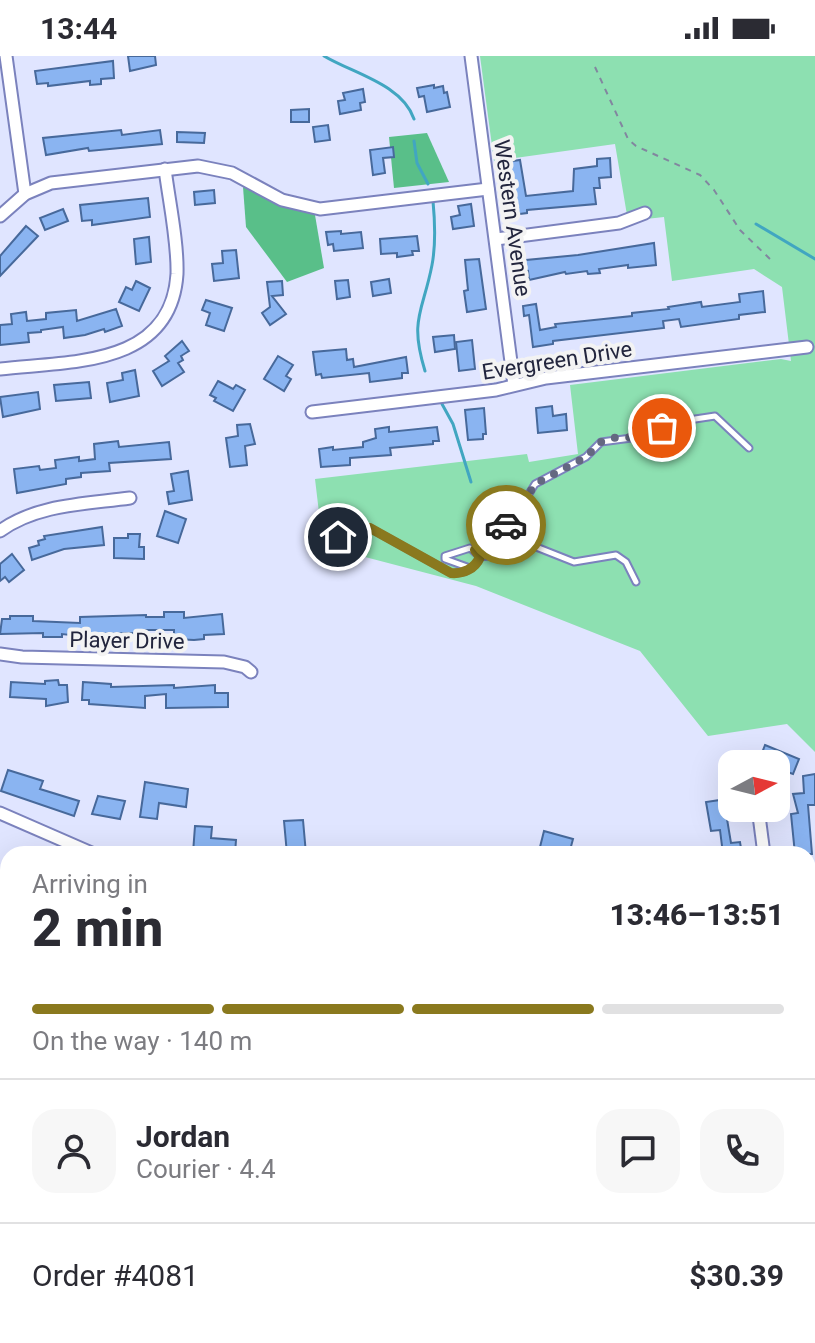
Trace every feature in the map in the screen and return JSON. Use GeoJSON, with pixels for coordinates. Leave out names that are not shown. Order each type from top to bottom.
{"type":"FeatureCollection","features":[{"type":"Feature","properties":{"kind":"street"},"geometry":{"type":"LineString","coordinates":[[6,56],[25,194]]}},
{"type":"Feature","properties":{"kind":"street","name":"Western Avenue"},"geometry":{"type":"LineString","coordinates":[[471,56],[514,385]]}},
{"type":"Feature","properties":{"kind":"street"},"geometry":{"type":"LineString","coordinates":[[0,216],[25,194],[51,183],[198,166],[232,173],[282,200],[320,209],[488,189]]}},
{"type":"Feature","properties":{"kind":"street"},"geometry":{"type":"LineString","coordinates":[[0,369],[110,356],[131,348],[153,331],[167,311],[177,270],[165,169]]}},
{"type":"Feature","properties":{"kind":"street"},"geometry":{"type":"LineString","coordinates":[[496,239],[619,223],[645,213]]}},
{"type":"Feature","properties":{"kind":"street","name":"Evergreen Drive"},"geometry":{"type":"LineString","coordinates":[[312,412],[496,390],[546,378],[807,347]]}},
{"type":"Feature","properties":{"kind":"street"},"geometry":{"type":"LineString","coordinates":[[0,531],[36,513],[130,498]]}},
{"type":"Feature","properties":{"kind":"street","name":"Player Drive"},"geometry":{"type":"LineString","coordinates":[[0,654],[224,662],[245,667],[251,672]]}},
{"type":"Feature","properties":{"kind":"street"},"geometry":{"type":"LineString","coordinates":[[0,813],[76,846]]}},
{"type":"Feature","properties":{"kind":"street"},"geometry":{"type":"LineString","coordinates":[[760,822],[763,846]]}},
{"type":"Feature","properties":{"kind":"lane"},"geometry":{"type":"LineString","coordinates":[[475,550],[516,515],[535,484],[586,457],[606,439],[639,437],[682,421],[715,416],[749,448]]}},
{"type":"Feature","properties":{"kind":"lane"},"geometry":{"type":"LineString","coordinates":[[335,535],[342,537],[370,528],[451,573],[471,568],[480,557],[488,556],[509,543],[521,541],[574,562],[616,555],[626,562],[636,582]]}},
{"type":"Feature","properties":{"kind":"lane"},"geometry":{"type":"LineString","coordinates":[[471,568],[445,559],[445,556],[470,548],[480,557]]}},
{"type":"Feature","properties":{"kind":"path"},"geometry":{"type":"LineString","coordinates":[[595,67],[628,139],[636,146],[700,175],[750,243],[770,259]]}},
{"type":"Feature","properties":{"kind":"green space"},"geometry":{"type":"Polygon","coordinates":[[[480,56],[815,56],[815,752],[787,724],[708,736],[640,651],[476,586],[323,546],[315,479],[527,454],[529,462],[578,454],[570,385],[781,359],[791,361],[782,287],[754,269],[672,281],[664,217],[628,221],[615,144],[494,161],[480,56]]]}},
{"type":"Feature","properties":{"kind":"green space"},"geometry":{"type":"Polygon","coordinates":[[[427,133],[449,182],[394,188],[389,137],[427,133]]]}},
{"type":"Feature","properties":{"kind":"green space"},"geometry":{"type":"Polygon","coordinates":[[[243,187],[315,215],[324,268],[287,282],[246,227],[243,187]]]}},
{"type":"Feature","properties":{"kind":"building"},"geometry":{"type":"Polygon","coordinates":[[[128,56],[155,56],[156,65],[130,71],[128,56]]]}},
{"type":"Feature","properties":{"kind":"building"},"geometry":{"type":"Polygon","coordinates":[[[113,61],[114,78],[101,79],[101,84],[90,85],[90,81],[48,86],[48,83],[37,84],[35,71],[113,61]]]}},
{"type":"Feature","properties":{"kind":"building"},"geometry":{"type":"Polygon","coordinates":[[[434,85],[434,88],[443,86],[450,107],[427,112],[424,96],[419,97],[417,88],[434,85]]]}},
{"type":"Feature","properties":{"kind":"building"},"geometry":{"type":"Polygon","coordinates":[[[363,89],[365,102],[360,103],[361,110],[340,114],[338,101],[345,100],[343,93],[363,89]]]}},
{"type":"Feature","properties":{"kind":"building"},"geometry":{"type":"Polygon","coordinates":[[[309,109],[309,122],[291,122],[291,110],[309,109]]]}},
{"type":"Feature","properties":{"kind":"building"},"geometry":{"type":"Polygon","coordinates":[[[328,125],[330,140],[315,142],[313,127],[328,125]]]}},
{"type":"Feature","properties":{"kind":"building"},"geometry":{"type":"Polygon","coordinates":[[[121,130],[122,135],[160,130],[162,144],[89,151],[88,148],[46,155],[43,138],[121,130]]]}},
{"type":"Feature","properties":{"kind":"building"},"geometry":{"type":"Polygon","coordinates":[[[177,132],[205,133],[204,143],[177,142],[177,132]]]}},
{"type":"Feature","properties":{"kind":"building"},"geometry":{"type":"Polygon","coordinates":[[[393,147],[394,157],[383,158],[385,173],[373,175],[370,150],[393,147]]]}},
{"type":"Feature","properties":{"kind":"building"},"geometry":{"type":"Polygon","coordinates":[[[610,158],[611,177],[599,178],[600,188],[594,188],[596,204],[527,210],[527,213],[512,215],[505,195],[512,194],[507,162],[520,160],[526,196],[573,191],[574,169],[597,166],[597,159],[610,158]]]}},
{"type":"Feature","properties":{"kind":"building"},"geometry":{"type":"Polygon","coordinates":[[[214,190],[215,203],[195,205],[194,192],[214,190]]]}},
{"type":"Feature","properties":{"kind":"building"},"geometry":{"type":"Polygon","coordinates":[[[148,198],[150,217],[92,225],[92,220],[82,221],[80,205],[148,198]]]}},
{"type":"Feature","properties":{"kind":"building"},"geometry":{"type":"Polygon","coordinates":[[[471,204],[474,226],[453,229],[451,217],[460,215],[458,206],[471,204]]]}},
{"type":"Feature","properties":{"kind":"building"},"geometry":{"type":"Polygon","coordinates":[[[63,209],[68,221],[45,230],[40,218],[63,209]]]}},
{"type":"Feature","properties":{"kind":"building"},"geometry":{"type":"Polygon","coordinates":[[[26,226],[38,236],[0,276],[0,256],[26,226]]]}},
{"type":"Feature","properties":{"kind":"building"},"geometry":{"type":"Polygon","coordinates":[[[341,231],[341,234],[361,232],[363,248],[334,251],[333,244],[328,245],[326,232],[341,231]]]}},
{"type":"Feature","properties":{"kind":"building"},"geometry":{"type":"Polygon","coordinates":[[[417,236],[419,251],[412,251],[413,255],[397,257],[397,253],[381,254],[380,239],[417,236]]]}},
{"type":"Feature","properties":{"kind":"building"},"geometry":{"type":"Polygon","coordinates":[[[149,237],[151,262],[136,264],[134,239],[149,237]]]}},
{"type":"Feature","properties":{"kind":"building"},"geometry":{"type":"Polygon","coordinates":[[[654,243],[656,265],[628,268],[628,265],[599,269],[600,273],[588,274],[587,271],[565,272],[529,280],[528,271],[517,273],[516,261],[654,243]]]}},
{"type":"Feature","properties":{"kind":"building"},"geometry":{"type":"Polygon","coordinates":[[[236,250],[239,278],[214,281],[212,264],[223,263],[222,251],[236,250]]]}},
{"type":"Feature","properties":{"kind":"building"},"geometry":{"type":"Polygon","coordinates":[[[479,259],[486,309],[467,312],[465,260],[479,259]]]}},
{"type":"Feature","properties":{"kind":"building"},"geometry":{"type":"Polygon","coordinates":[[[389,279],[391,293],[373,296],[371,282],[389,279]]]}},
{"type":"Feature","properties":{"kind":"building"},"geometry":{"type":"Polygon","coordinates":[[[348,280],[350,297],[337,299],[335,281],[348,280]]]}},
{"type":"Feature","properties":{"kind":"building"},"geometry":{"type":"Polygon","coordinates":[[[136,281],[150,288],[139,311],[119,302],[126,287],[132,290],[136,281]]]}},
{"type":"Feature","properties":{"kind":"building"},"geometry":{"type":"Polygon","coordinates":[[[282,281],[283,295],[272,296],[286,314],[270,325],[262,313],[270,307],[267,282],[282,281]]]}},
{"type":"Feature","properties":{"kind":"building"},"geometry":{"type":"Polygon","coordinates":[[[763,291],[765,312],[739,315],[739,319],[681,327],[679,319],[663,321],[664,328],[553,341],[553,344],[533,347],[529,315],[524,316],[523,306],[536,304],[540,330],[556,327],[555,324],[632,316],[632,313],[701,302],[702,307],[740,302],[739,294],[763,291]]]}},
{"type":"Feature","properties":{"kind":"building"},"geometry":{"type":"Polygon","coordinates":[[[206,300],[232,308],[224,331],[206,325],[210,313],[202,310],[206,300]]]}},
{"type":"Feature","properties":{"kind":"building"},"geometry":{"type":"Polygon","coordinates":[[[116,309],[122,326],[105,332],[104,329],[64,338],[63,327],[28,333],[29,342],[0,345],[0,325],[12,324],[11,314],[26,312],[27,321],[46,319],[46,313],[76,310],[77,321],[116,309]]]}},
{"type":"Feature","properties":{"kind":"building"},"geometry":{"type":"Polygon","coordinates":[[[454,335],[455,349],[435,352],[433,337],[454,335]]]}},
{"type":"Feature","properties":{"kind":"building"},"geometry":{"type":"Polygon","coordinates":[[[472,340],[475,369],[459,371],[456,342],[472,340]]]}},
{"type":"Feature","properties":{"kind":"building"},"geometry":{"type":"Polygon","coordinates":[[[182,341],[189,351],[181,356],[183,360],[178,363],[184,372],[162,386],[153,371],[169,361],[165,356],[182,341]]]}},
{"type":"Feature","properties":{"kind":"building"},"geometry":{"type":"Polygon","coordinates":[[[346,349],[347,360],[353,359],[354,367],[406,357],[408,373],[402,373],[402,378],[370,382],[369,373],[322,378],[321,374],[316,375],[313,352],[346,349]]]}},
{"type":"Feature","properties":{"kind":"building"},"geometry":{"type":"Polygon","coordinates":[[[278,356],[293,365],[286,376],[291,379],[284,391],[264,379],[278,356]]]}},
{"type":"Feature","properties":{"kind":"building"},"geometry":{"type":"Polygon","coordinates":[[[135,370],[139,396],[110,402],[107,383],[123,380],[122,373],[135,370]]]}},
{"type":"Feature","properties":{"kind":"building"},"geometry":{"type":"Polygon","coordinates":[[[218,381],[233,389],[236,385],[245,390],[233,411],[214,401],[216,398],[210,395],[218,381]]]}},
{"type":"Feature","properties":{"kind":"building"},"geometry":{"type":"Polygon","coordinates":[[[89,382],[91,398],[56,401],[54,385],[89,382]]]}},
{"type":"Feature","properties":{"kind":"building"},"geometry":{"type":"Polygon","coordinates":[[[38,392],[40,409],[3,417],[0,397],[38,392]]]}},
{"type":"Feature","properties":{"kind":"building"},"geometry":{"type":"Polygon","coordinates":[[[552,406],[553,416],[566,414],[567,430],[538,433],[536,408],[552,406]]]}},
{"type":"Feature","properties":{"kind":"building"},"geometry":{"type":"Polygon","coordinates":[[[484,408],[486,434],[483,434],[483,439],[468,440],[465,410],[484,408]]]}},
{"type":"Feature","properties":{"kind":"building"},"geometry":{"type":"Polygon","coordinates":[[[250,424],[255,444],[245,446],[247,465],[230,467],[226,438],[238,436],[237,425],[250,424]]]}},
{"type":"Feature","properties":{"kind":"building"},"geometry":{"type":"Polygon","coordinates":[[[389,427],[389,432],[437,427],[439,441],[390,448],[391,455],[350,458],[350,465],[321,467],[319,449],[363,447],[363,442],[376,438],[375,429],[389,427]]]}},
{"type":"Feature","properties":{"kind":"building"},"geometry":{"type":"Polygon","coordinates":[[[118,441],[119,447],[169,442],[171,459],[109,463],[110,471],[81,473],[81,477],[66,479],[66,484],[17,493],[14,469],[39,466],[40,470],[56,468],[55,460],[95,459],[94,444],[118,441]]]}},
{"type":"Feature","properties":{"kind":"building"},"geometry":{"type":"Polygon","coordinates":[[[188,471],[192,500],[169,504],[167,492],[174,491],[171,474],[188,471]]]}},
{"type":"Feature","properties":{"kind":"building"},"geometry":{"type":"Polygon","coordinates":[[[165,511],[186,519],[178,543],[157,536],[165,511]]]}},
{"type":"Feature","properties":{"kind":"building"},"geometry":{"type":"Polygon","coordinates":[[[102,527],[104,545],[64,549],[32,560],[29,548],[39,545],[38,541],[45,539],[44,536],[102,527]]]}},
{"type":"Feature","properties":{"kind":"building"},"geometry":{"type":"Polygon","coordinates":[[[128,534],[140,534],[139,547],[144,547],[144,559],[114,558],[114,538],[128,538],[128,534]]]}},
{"type":"Feature","properties":{"kind":"building"},"geometry":{"type":"Polygon","coordinates":[[[12,554],[24,570],[9,582],[5,577],[0,581],[0,564],[12,554]]]}},
{"type":"Feature","properties":{"kind":"building"},"geometry":{"type":"Polygon","coordinates":[[[164,612],[184,612],[184,618],[222,614],[224,634],[204,635],[204,639],[194,640],[174,639],[174,630],[146,630],[146,637],[133,637],[133,633],[88,634],[88,637],[62,634],[62,637],[43,637],[43,633],[0,634],[2,619],[10,619],[10,616],[33,616],[33,621],[80,623],[80,617],[164,617],[164,612]]]}},
{"type":"Feature","properties":{"kind":"building"},"geometry":{"type":"Polygon","coordinates":[[[58,680],[59,685],[67,685],[68,702],[46,706],[46,699],[10,697],[11,682],[45,684],[45,681],[58,680]]]}},
{"type":"Feature","properties":{"kind":"building"},"geometry":{"type":"Polygon","coordinates":[[[83,682],[111,684],[111,687],[215,685],[215,693],[228,693],[228,707],[166,708],[166,694],[145,696],[145,708],[89,704],[89,700],[82,700],[83,682]]]}},
{"type":"Feature","properties":{"kind":"building"},"geometry":{"type":"Polygon","coordinates":[[[790,755],[799,759],[793,774],[790,773],[790,755]]]}},
{"type":"Feature","properties":{"kind":"building"},"geometry":{"type":"Polygon","coordinates":[[[8,770],[43,781],[40,789],[79,801],[74,816],[1,791],[8,770]]]}},
{"type":"Feature","properties":{"kind":"building"},"geometry":{"type":"Polygon","coordinates":[[[815,774],[815,805],[808,805],[811,846],[794,846],[791,814],[798,813],[793,794],[804,793],[803,776],[815,774]]]}},
{"type":"Feature","properties":{"kind":"building"},"geometry":{"type":"Polygon","coordinates":[[[145,782],[188,789],[186,807],[159,803],[157,819],[140,817],[145,782]]]}},
{"type":"Feature","properties":{"kind":"building"},"geometry":{"type":"Polygon","coordinates":[[[98,796],[125,801],[120,819],[92,814],[98,796]]]}},
{"type":"Feature","properties":{"kind":"building"},"geometry":{"type":"Polygon","coordinates":[[[718,800],[718,822],[728,822],[731,843],[740,842],[741,846],[722,846],[720,830],[711,831],[706,802],[718,800]]]}},
{"type":"Feature","properties":{"kind":"building"},"geometry":{"type":"Polygon","coordinates":[[[303,820],[305,846],[286,846],[284,821],[303,820]]]}},
{"type":"Feature","properties":{"kind":"building"},"geometry":{"type":"Polygon","coordinates":[[[195,826],[212,827],[211,838],[236,840],[236,846],[194,846],[195,826]]]}},
{"type":"Feature","properties":{"kind":"building"},"geometry":{"type":"Polygon","coordinates":[[[544,831],[573,839],[571,846],[540,846],[544,831]]]}},
{"type":"Feature","properties":{"kind":"waterway"},"geometry":{"type":"LineString","coordinates":[[324,56],[388,88],[408,107],[414,119]]}},
{"type":"Feature","properties":{"kind":"waterway"},"geometry":{"type":"LineString","coordinates":[[414,141],[417,163],[428,184]]}},
{"type":"Feature","properties":{"kind":"waterway"},"geometry":{"type":"LineString","coordinates":[[425,371],[418,327],[433,257],[433,201]]}},
{"type":"Feature","properties":{"kind":"waterway"},"geometry":{"type":"LineString","coordinates":[[756,224],[815,259]]}},
{"type":"Feature","properties":{"kind":"waterway"},"geometry":{"type":"LineString","coordinates":[[442,404],[453,424],[471,482]]}},
{"type":"Feature","properties":{"kind":"way so far"},"geometry":{"type":"LineString","coordinates":[[506,525],[535,484],[577,463],[601,442],[611,438],[639,437],[662,428]]}},
{"type":"Feature","properties":{"kind":"route"},"geometry":{"type":"LineString","coordinates":[[338,537],[370,528],[451,573],[457,573],[475,566],[480,557],[475,550],[506,525]]}}]}
